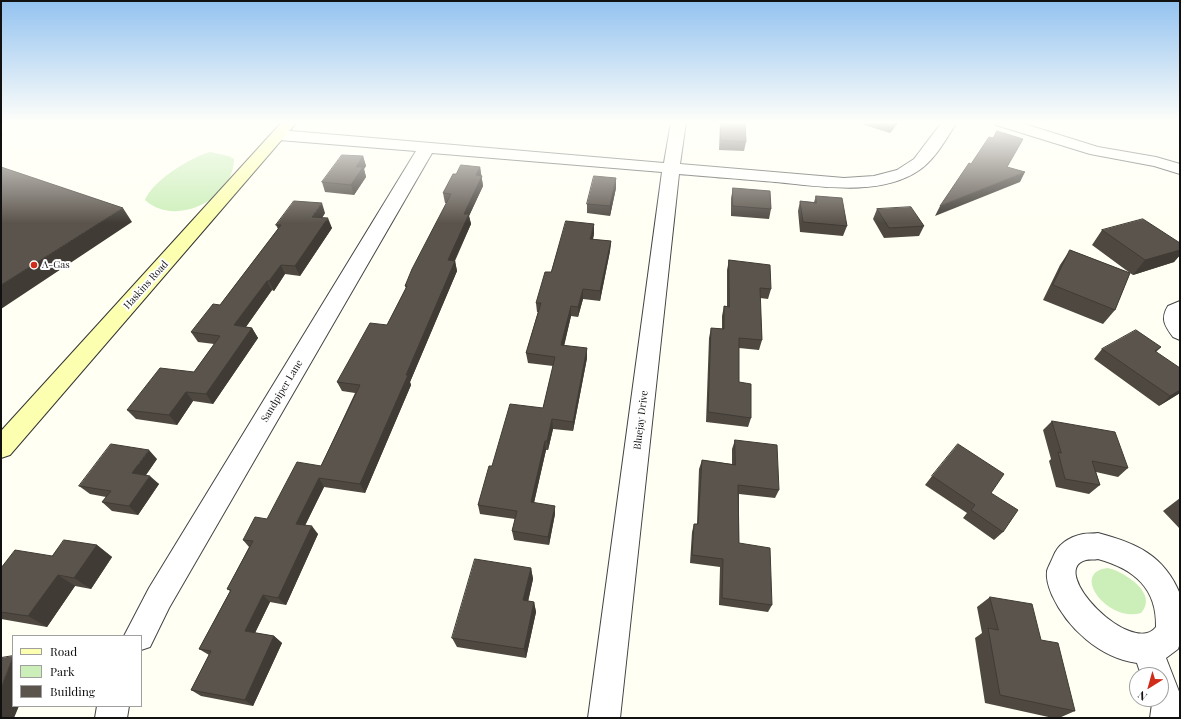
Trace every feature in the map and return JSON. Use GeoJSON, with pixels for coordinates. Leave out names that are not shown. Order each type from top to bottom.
{"type":"FeatureCollection","features":[{"type":"Feature","properties":{"kind":"main road","name":"Haskins Road"},"geometry":{"type":"LineString","coordinates":[[1,448],[261,156]]}},
{"type":"Feature","properties":{"kind":"street","name":"Sandpiper Lane"},"geometry":{"type":"LineString","coordinates":[[140,635],[159,598],[422,156]]}},
{"type":"Feature","properties":{"kind":"street"},"geometry":{"type":"LineString","coordinates":[[526,156],[844,183],[877,182],[903,174],[920,161],[924,156]]}},
{"type":"Feature","properties":{"kind":"street","name":"Bluejay Drive"},"geometry":{"type":"LineString","coordinates":[[604,718],[673,156]]}},
{"type":"Feature","properties":{"kind":"street"},"geometry":{"type":"LineString","coordinates":[[1121,156],[1156,162],[1180,169]]}},
{"type":"Feature","properties":{"kind":"street"},"geometry":{"type":"LineString","coordinates":[[1180,308],[1175,311],[1173,317],[1175,325],[1180,332]]}},
{"type":"Feature","properties":{"kind":"street"},"geometry":{"type":"LineString","coordinates":[[111,718],[112,707]]}},
{"type":"Feature","properties":{"kind":"street"},"geometry":{"type":"LineString","coordinates":[[1166,718],[1168,707]]}},
{"type":"Feature","properties":{"kind":"green space"},"geometry":{"type":"Polygon","coordinates":[[[201,156],[227,156],[234,159],[231,173],[224,186],[214,197],[201,205],[187,210],[172,211],[158,208],[145,200],[155,185],[183,164],[201,156]]]}},
{"type":"Feature","properties":{"kind":"green space"},"geometry":{"type":"Polygon","coordinates":[[[1108,568],[1115,570],[1131,579],[1143,591],[1146,599],[1145,606],[1141,613],[1129,614],[1116,611],[1098,596],[1093,587],[1092,578],[1097,571],[1108,568]]]}},
{"type":"Feature","properties":{"kind":"building"},"geometry":{"type":"Polygon","coordinates":[[[342,156],[363,156],[356,167],[363,167],[351,185],[322,182],[342,156]]]}},
{"type":"Feature","properties":{"kind":"building"},"geometry":{"type":"Polygon","coordinates":[[[977,156],[1014,156],[1007,167],[1025,172],[940,206],[969,163],[971,164],[977,156]]]}},
{"type":"Feature","properties":{"kind":"building"},"geometry":{"type":"Polygon","coordinates":[[[461,165],[480,167],[476,175],[482,176],[464,214],[469,214],[448,260],[455,261],[406,375],[408,375],[360,484],[319,478],[296,524],[312,526],[278,598],[263,595],[245,631],[274,636],[245,700],[191,690],[211,651],[199,649],[231,590],[227,589],[253,541],[243,540],[255,517],[267,519],[297,462],[321,466],[360,385],[337,382],[370,323],[387,325],[407,286],[405,286],[412,269],[451,194],[443,193],[453,174],[456,174],[461,165]]]}},
{"type":"Feature","properties":{"kind":"building","name":"A-Gas"},"geometry":{"type":"Polygon","coordinates":[[[1,167],[123,208],[1,285],[1,167]]]}},
{"type":"Feature","properties":{"kind":"building"},"geometry":{"type":"Polygon","coordinates":[[[594,176],[616,178],[610,206],[587,204],[594,176]]]}},
{"type":"Feature","properties":{"kind":"building"},"geometry":{"type":"Polygon","coordinates":[[[733,188],[770,191],[771,209],[733,206],[733,188]]]}},
{"type":"Feature","properties":{"kind":"building"},"geometry":{"type":"Polygon","coordinates":[[[816,196],[842,198],[847,226],[803,222],[800,201],[816,203],[816,196]]]}},
{"type":"Feature","properties":{"kind":"building"},"geometry":{"type":"Polygon","coordinates":[[[294,201],[322,203],[312,217],[328,218],[295,266],[281,265],[234,325],[252,328],[206,394],[186,392],[169,415],[127,410],[160,368],[194,372],[220,336],[191,332],[213,304],[220,305],[281,225],[276,225],[294,201]]]}},
{"type":"Feature","properties":{"kind":"building"},"geometry":{"type":"Polygon","coordinates":[[[911,207],[924,226],[889,228],[877,209],[911,207]]]}},
{"type":"Feature","properties":{"kind":"building"},"geometry":{"type":"Polygon","coordinates":[[[1143,219],[1180,243],[1180,250],[1145,260],[1102,230],[1143,219]]]}},
{"type":"Feature","properties":{"kind":"building"},"geometry":{"type":"Polygon","coordinates":[[[566,221],[594,224],[590,239],[611,241],[600,291],[583,289],[578,307],[571,306],[561,345],[587,348],[573,422],[552,419],[547,441],[545,441],[531,502],[555,506],[548,537],[512,531],[517,511],[478,505],[489,466],[492,466],[510,404],[543,408],[555,357],[526,353],[541,303],[536,303],[545,272],[551,272],[566,221]]]}},
{"type":"Feature","properties":{"kind":"building"},"geometry":{"type":"Polygon","coordinates":[[[1070,250],[1130,273],[1115,310],[1053,285],[1070,250]]]}},
{"type":"Feature","properties":{"kind":"building"},"geometry":{"type":"Polygon","coordinates":[[[729,260],[770,265],[771,289],[760,288],[762,340],[739,338],[739,382],[751,384],[751,418],[708,412],[711,328],[724,329],[724,306],[729,307],[729,260]]]}},
{"type":"Feature","properties":{"kind":"building"},"geometry":{"type":"Polygon","coordinates":[[[1136,330],[1161,347],[1155,351],[1180,368],[1180,390],[1170,396],[1102,349],[1136,330]]]}},
{"type":"Feature","properties":{"kind":"building"},"geometry":{"type":"Polygon","coordinates":[[[1052,421],[1115,432],[1128,468],[1092,461],[1100,485],[1065,479],[1058,452],[1061,453],[1052,421]]]}},
{"type":"Feature","properties":{"kind":"building"},"geometry":{"type":"Polygon","coordinates":[[[735,440],[777,445],[779,490],[738,485],[739,543],[770,548],[772,605],[722,598],[723,559],[692,555],[694,524],[698,524],[702,460],[735,465],[735,440]]]}},
{"type":"Feature","properties":{"kind":"building"},"geometry":{"type":"Polygon","coordinates":[[[111,444],[149,450],[132,473],[150,476],[129,506],[102,502],[111,491],[79,486],[111,444]]]}},
{"type":"Feature","properties":{"kind":"building"},"geometry":{"type":"Polygon","coordinates":[[[958,444],[1004,474],[991,493],[1018,510],[1003,532],[971,510],[975,505],[932,476],[958,444]]]}},
{"type":"Feature","properties":{"kind":"building"},"geometry":{"type":"Polygon","coordinates":[[[64,540],[97,545],[74,578],[58,575],[28,616],[1,612],[1,568],[15,550],[52,556],[64,540]]]}},
{"type":"Feature","properties":{"kind":"building"},"geometry":{"type":"Polygon","coordinates":[[[475,559],[531,568],[523,600],[534,602],[524,649],[452,638],[475,559]]]}},
{"type":"Feature","properties":{"kind":"building"},"geometry":{"type":"Polygon","coordinates":[[[990,597],[1032,604],[1041,640],[1058,643],[1075,711],[1000,695],[988,628],[998,630],[990,597]]]}},
{"type":"Feature","properties":{"kind":"building"},"geometry":{"type":"Polygon","coordinates":[[[12,656],[1,688],[1,658],[12,656]]]}},
{"type":"Feature","properties":{"kind":"place","name":"A-Gas"},"geometry":{"type":"Point","coordinates":[34,265]}}]}
